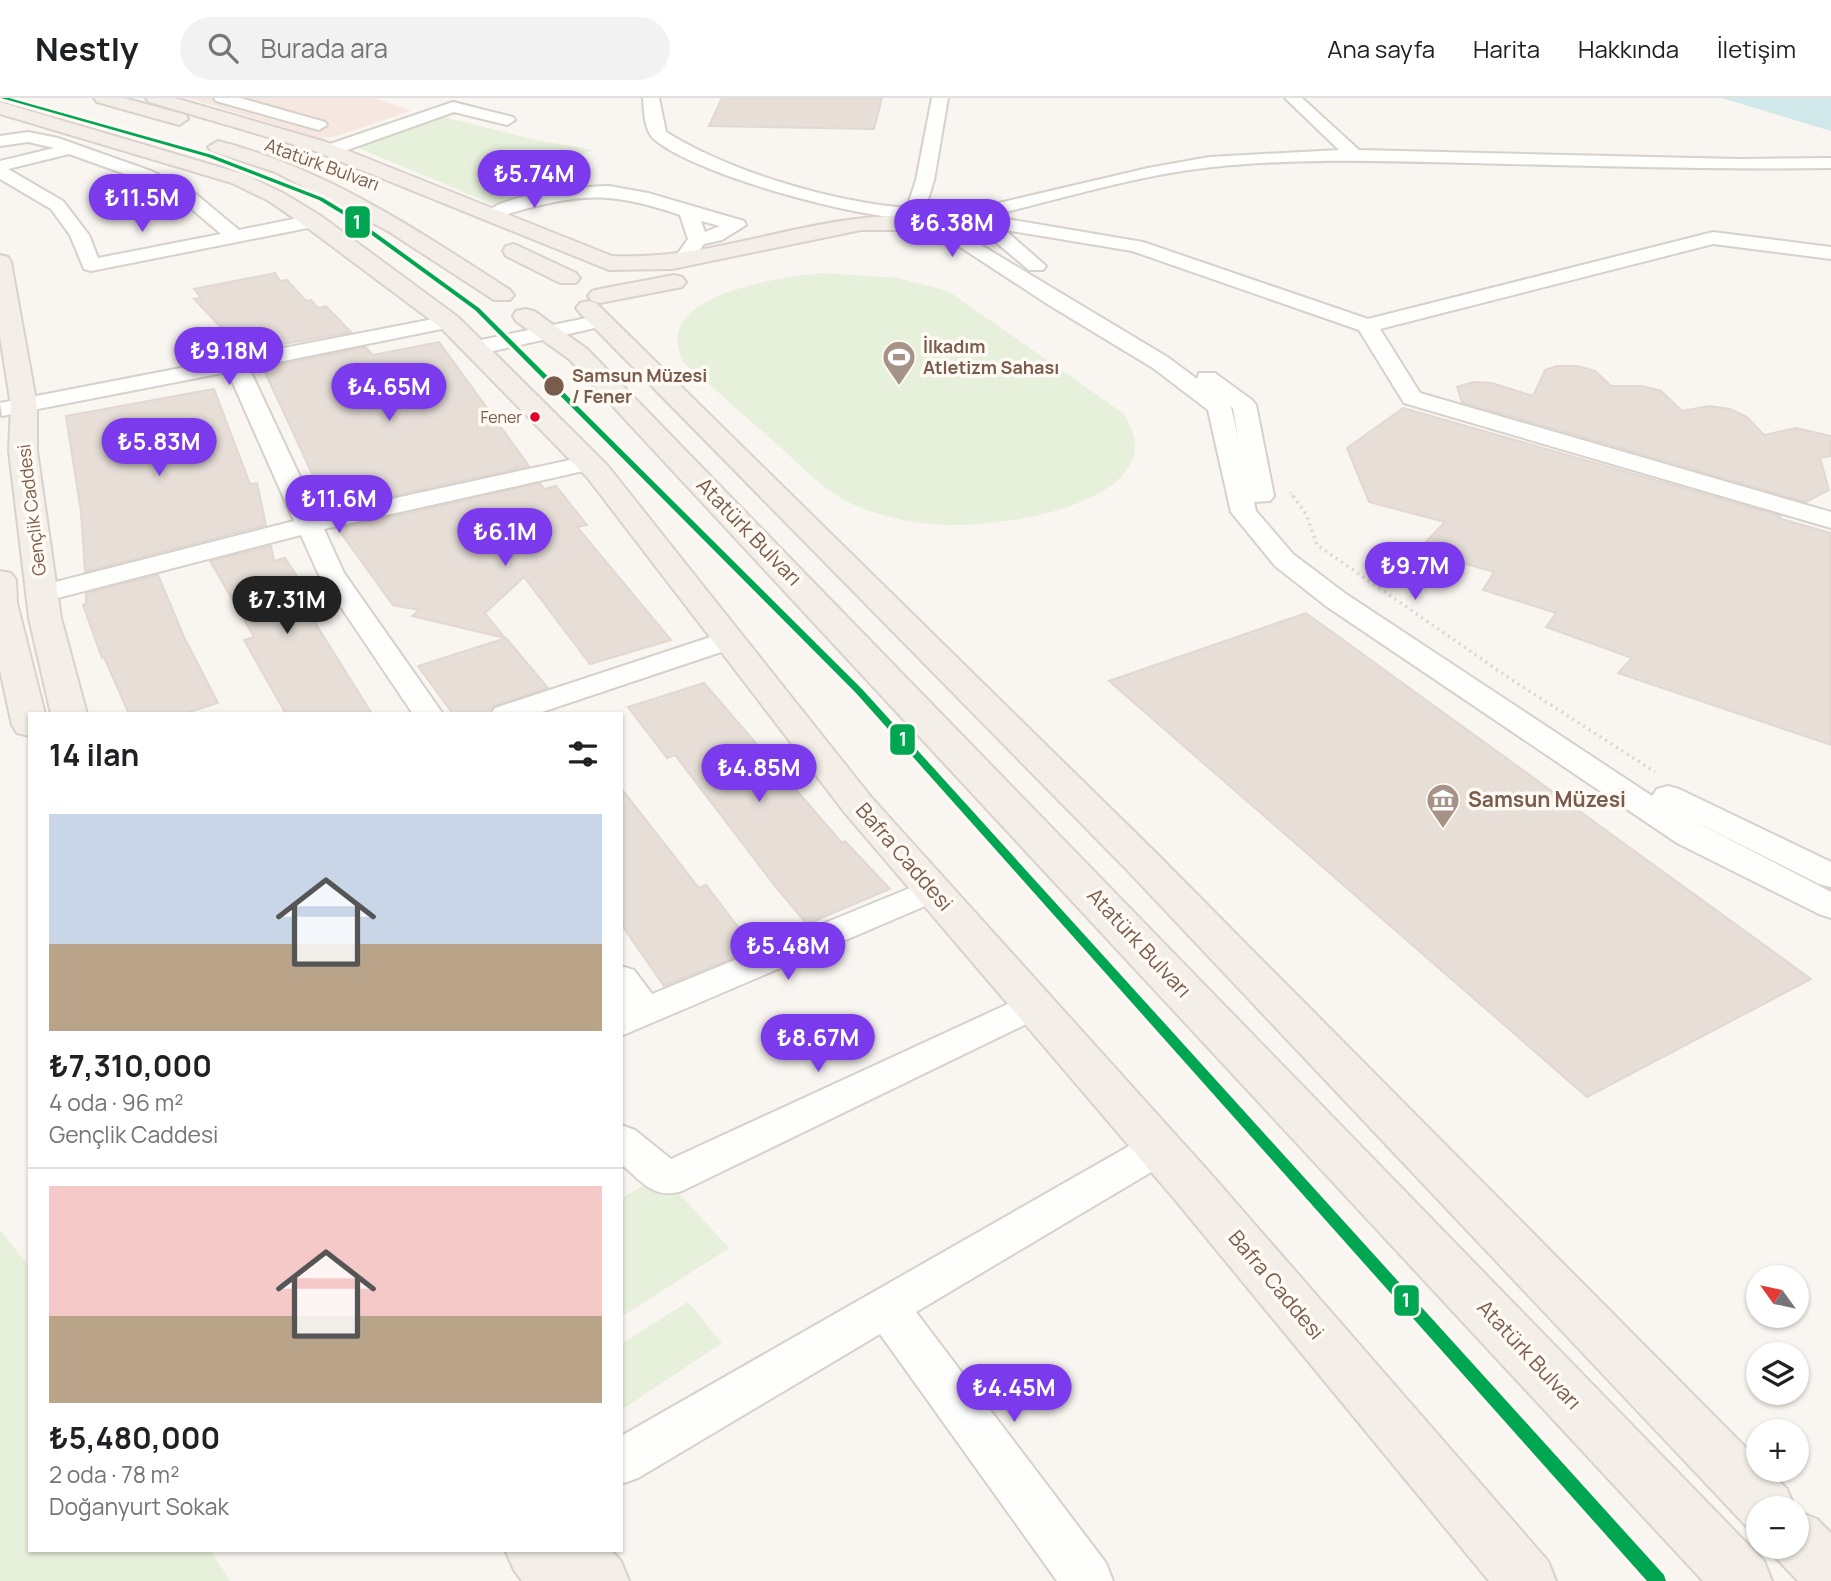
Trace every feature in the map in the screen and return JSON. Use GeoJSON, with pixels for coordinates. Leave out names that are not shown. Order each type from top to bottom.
{"type":"FeatureCollection","features":[{"type":"Feature","properties":{"kind":"main road"},"geometry":{"type":"LineString","coordinates":[[155,98],[322,140],[491,231],[608,263],[674,267]]}},
{"type":"Feature","properties":{"kind":"main road","name":"Atatürk Bulvarı"},"geometry":{"type":"LineString","coordinates":[[95,103],[189,138],[282,167],[396,226],[525,302],[711,493],[1744,1581]]}},
{"type":"Feature","properties":{"kind":"main road","name":"Atatürk Bulvarı"},"geometry":{"type":"LineString","coordinates":[[95,103],[281,148],[433,206],[491,231],[590,298],[1141,861],[1755,1496]]}},
{"type":"Feature","properties":{"kind":"main road","name":"Bafra Caddesi"},"geometry":{"type":"LineString","coordinates":[[0,108],[239,179],[276,197],[313,221],[449,322],[476,348],[588,463],[858,806],[1159,1148],[1527,1581]]}},
{"type":"Feature","properties":{"kind":"main road"},"geometry":{"type":"LineString","coordinates":[[433,206],[583,266],[674,267],[949,226]]}},
{"type":"Feature","properties":{"kind":"main road"},"geometry":{"type":"LineString","coordinates":[[876,244],[949,226]]}},
{"type":"Feature","properties":{"kind":"main road"},"geometry":{"type":"LineString","coordinates":[[525,302],[590,298],[784,261]]}},
{"type":"Feature","properties":{"kind":"main road","name":"Gençlik Caddesi"},"geometry":{"type":"LineString","coordinates":[[0,262],[9,402],[23,451],[45,618],[68,712]]}},
{"type":"Feature","properties":{"kind":"main road"},"geometry":{"type":"LineString","coordinates":[[525,302],[558,316],[590,298],[674,267]]}},
{"type":"Feature","properties":{"kind":"main road","name":"Gençlik Caddesi"},"geometry":{"type":"LineString","coordinates":[[0,443],[9,402]]}},
{"type":"Feature","properties":{"kind":"main road","name":"Gençlik Caddesi"},"geometry":{"type":"LineString","coordinates":[[0,580],[1,603],[28,718]]}},
{"type":"Feature","properties":{"kind":"main road"},"geometry":{"type":"LineString","coordinates":[[1809,1551],[1831,1574]]}},
{"type":"Feature","properties":{"kind":"main road"},"geometry":{"type":"LineString","coordinates":[[536,1552],[559,1581]]}},
{"type":"Feature","properties":{"kind":"main road"},"geometry":{"type":"LineString","coordinates":[[574,1552],[600,1581]]}},
{"type":"Feature","properties":{"kind":"street"},"geometry":{"type":"LineString","coordinates":[[222,98],[322,140],[437,103],[507,120]]}},
{"type":"Feature","properties":{"kind":"street"},"geometry":{"type":"LineString","coordinates":[[651,98],[659,135],[686,152],[720,168],[843,204],[949,226],[1136,246],[1367,326],[1713,238],[1831,253]]}},
{"type":"Feature","properties":{"kind":"street"},"geometry":{"type":"LineString","coordinates":[[940,98],[925,180],[916,210],[1066,289],[1244,405],[1263,501],[1315,559],[1367,599],[1597,756],[1696,812],[1831,876]]}},
{"type":"Feature","properties":{"kind":"street"},"geometry":{"type":"LineString","coordinates":[[1293,98],[1355,156]]}},
{"type":"Feature","properties":{"kind":"street"},"geometry":{"type":"LineString","coordinates":[[0,141],[25,135],[41,137],[145,175],[186,194],[234,235]]}},
{"type":"Feature","properties":{"kind":"street"},"geometry":{"type":"LineString","coordinates":[[0,166],[70,149]]}},
{"type":"Feature","properties":{"kind":"street"},"geometry":{"type":"LineString","coordinates":[[949,226],[977,214],[1149,173],[1209,162],[1267,157],[1831,163]]}},
{"type":"Feature","properties":{"kind":"street"},"geometry":{"type":"LineString","coordinates":[[0,172],[57,205],[79,235],[91,265],[313,221]]}},
{"type":"Feature","properties":{"kind":"street"},"geometry":{"type":"LineString","coordinates":[[491,231],[496,211],[554,195],[592,193],[623,193],[737,225],[715,236],[698,239],[674,267]]}},
{"type":"Feature","properties":{"kind":"street"},"geometry":{"type":"LineString","coordinates":[[688,212],[698,239]]}},
{"type":"Feature","properties":{"kind":"street"},"geometry":{"type":"LineString","coordinates":[[949,226],[1056,301],[1161,363],[1219,407],[1244,512],[1284,561],[1347,607],[1689,835],[1831,906]]}},
{"type":"Feature","properties":{"kind":"street"},"geometry":{"type":"LineString","coordinates":[[476,348],[525,302]]}},
{"type":"Feature","properties":{"kind":"street"},"geometry":{"type":"LineString","coordinates":[[9,402],[236,364],[449,322]]}},
{"type":"Feature","properties":{"kind":"street"},"geometry":{"type":"LineString","coordinates":[[1367,326],[1412,398],[1831,520]]}},
{"type":"Feature","properties":{"kind":"street"},"geometry":{"type":"LineString","coordinates":[[236,364],[331,573],[427,712]]}},
{"type":"Feature","properties":{"kind":"street"},"geometry":{"type":"LineString","coordinates":[[42,594],[309,525],[588,463]]}},
{"type":"Feature","properties":{"kind":"street"},"geometry":{"type":"LineString","coordinates":[[512,712],[729,640]]}},
{"type":"Feature","properties":{"kind":"street"},"geometry":{"type":"LineString","coordinates":[[623,985],[633,1017],[932,890]]}},
{"type":"Feature","properties":{"kind":"street"},"geometry":{"type":"LineString","coordinates":[[623,1143],[667,1179],[1034,1005]]}},
{"type":"Feature","properties":{"kind":"street"},"geometry":{"type":"LineString","coordinates":[[623,1461],[1159,1148]]}},
{"type":"Feature","properties":{"kind":"street"},"geometry":{"type":"LineString","coordinates":[[886,1307],[1088,1581]]}},
{"type":"Feature","properties":{"kind":"path"},"geometry":{"type":"LineString","coordinates":[[1286,487],[1306,514],[1317,545],[1509,678],[1660,775]]}},
{"type":"Feature","properties":{"kind":"shaded area"},"geometry":{"type":"Polygon","coordinates":[[[188,98],[376,98],[411,111],[334,137],[319,138],[188,98]]]}},
{"type":"Feature","properties":{"kind":"green space"},"geometry":{"type":"Polygon","coordinates":[[[439,116],[536,140],[593,150],[528,174],[531,193],[495,205],[356,147],[439,116]]]}},
{"type":"Feature","properties":{"kind":"green space","name":"İlkadım Atletizm Sahası"},"geometry":{"type":"Polygon","coordinates":[[[822,273],[898,278],[948,291],[1124,414],[1135,440],[1129,466],[1114,483],[1092,497],[1065,508],[1008,521],[948,525],[922,523],[882,515],[846,501],[815,479],[682,361],[678,341],[678,334],[685,319],[699,306],[718,296],[763,282],[822,273]]]}},
{"type":"Feature","properties":{"kind":"green space"},"geometry":{"type":"Polygon","coordinates":[[[661,1174],[729,1248],[623,1316],[623,1198],[661,1174]]]}},
{"type":"Feature","properties":{"kind":"green space"},"geometry":{"type":"Polygon","coordinates":[[[0,1230],[28,1265],[28,1552],[212,1552],[230,1581],[0,1581],[0,1230]]]}},
{"type":"Feature","properties":{"kind":"green space"},"geometry":{"type":"Polygon","coordinates":[[[688,1302],[722,1343],[623,1409],[623,1343],[688,1302]]]}},
{"type":"Feature","properties":{"kind":"water"},"geometry":{"type":"Polygon","coordinates":[[[1722,98],[1831,98],[1831,131],[1722,98]]]}},
{"type":"Feature","properties":{"kind":"building"},"geometry":{"type":"Polygon","coordinates":[[[722,98],[882,98],[874,129],[709,126],[722,98]]]}},
{"type":"Feature","properties":{"kind":"building"},"geometry":{"type":"Polygon","coordinates":[[[275,273],[280,281],[287,280],[306,301],[311,300],[318,308],[326,306],[351,332],[249,350],[245,343],[238,345],[194,299],[201,298],[194,289],[275,273]]]}},
{"type":"Feature","properties":{"kind":"building"},"geometry":{"type":"Polygon","coordinates":[[[439,342],[529,466],[329,510],[263,368],[365,347],[373,355],[439,342]]]}},
{"type":"Feature","properties":{"kind":"building"},"geometry":{"type":"Polygon","coordinates":[[[1557,366],[1577,366],[1595,371],[1611,386],[1642,386],[1661,391],[1682,411],[1709,406],[1730,409],[1747,417],[1764,435],[1796,428],[1831,436],[1831,456],[1820,458],[1829,490],[1806,502],[1462,402],[1457,387],[1473,382],[1492,383],[1533,396],[1545,370],[1557,366]]]}},
{"type":"Feature","properties":{"kind":"building"},"geometry":{"type":"Polygon","coordinates":[[[214,389],[250,484],[257,483],[266,525],[85,572],[81,512],[66,416],[214,389]]]}},
{"type":"Feature","properties":{"kind":"building"},"geometry":{"type":"Polygon","coordinates":[[[1403,408],[1781,516],[1778,518],[1831,533],[1831,745],[1618,673],[1632,658],[1546,627],[1556,613],[1483,590],[1494,572],[1418,550],[1445,522],[1369,502],[1347,448],[1403,408]]]}},
{"type":"Feature","properties":{"kind":"building"},"geometry":{"type":"Polygon","coordinates":[[[540,483],[544,489],[556,486],[587,525],[577,527],[671,640],[590,664],[524,577],[485,613],[505,638],[412,616],[419,610],[393,605],[338,529],[540,483]]]}},
{"type":"Feature","properties":{"kind":"building"},"geometry":{"type":"Polygon","coordinates":[[[271,546],[274,561],[285,558],[314,602],[304,605],[371,712],[285,712],[244,640],[254,637],[210,561],[271,546]]]}},
{"type":"Feature","properties":{"kind":"building"},"geometry":{"type":"Polygon","coordinates":[[[158,575],[184,637],[218,703],[189,712],[128,712],[104,657],[102,658],[83,605],[86,604],[86,593],[158,575]]]}},
{"type":"Feature","properties":{"kind":"building","name":"Samsun Müzesi"},"geometry":{"type":"Polygon","coordinates":[[[1306,613],[1811,979],[1587,1097],[1109,681],[1306,613]]]}},
{"type":"Feature","properties":{"kind":"building"},"geometry":{"type":"Polygon","coordinates":[[[506,638],[548,688],[494,706],[487,712],[452,712],[418,666],[506,638]]]}},
{"type":"Feature","properties":{"kind":"building"},"geometry":{"type":"Polygon","coordinates":[[[704,683],[842,843],[845,841],[890,889],[807,924],[675,755],[667,758],[628,707],[704,683]]]}},
{"type":"Feature","properties":{"kind":"building"},"geometry":{"type":"Polygon","coordinates":[[[623,791],[699,888],[706,885],[755,949],[664,986],[623,927],[623,791]]]}},
{"type":"Feature","properties":{"kind":"transit line","name":"1"},"geometry":{"type":"LineString","coordinates":[[3,98],[210,156],[321,199],[349,216],[477,309],[859,691],[1658,1581]]}},
{"type":"Feature","properties":{"kind":"place","name":"Samsun Müzesi / Fener"},"geometry":{"type":"Point","coordinates":[554,386]}},
{"type":"Feature","properties":{"kind":"place","name":"İlkadım Atletizm Sahası"},"geometry":{"type":"Point","coordinates":[899,387]}},
{"type":"Feature","properties":{"kind":"place","name":"Fener"},"geometry":{"type":"Point","coordinates":[535,417]}},
{"type":"Feature","properties":{"kind":"place","name":"Samsun Müzesi"},"geometry":{"type":"Point","coordinates":[1443,830]}}]}
